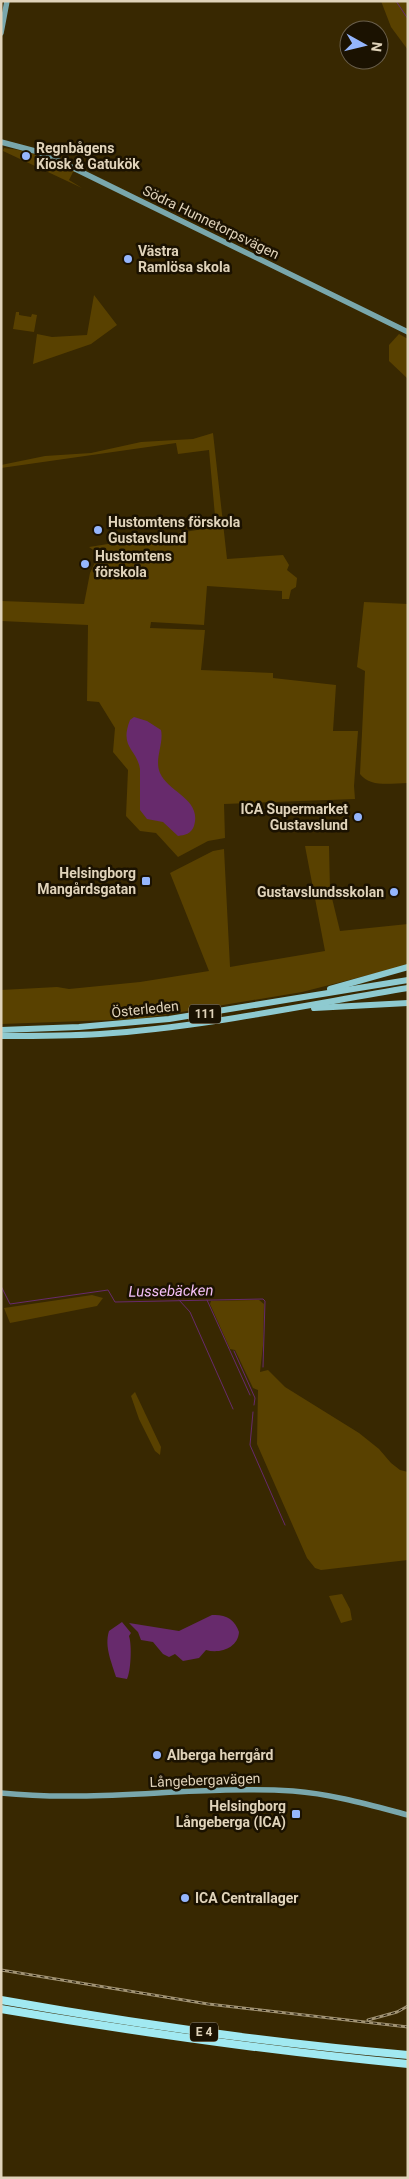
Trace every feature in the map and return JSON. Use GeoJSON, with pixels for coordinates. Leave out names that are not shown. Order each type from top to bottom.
{"type":"FeatureCollection","features":[{"type":"Feature","properties":{"kind":"highway","name":"E 4"},"geometry":{"type":"LineString","coordinates":[[1,2000],[125,2021],[235,2036],[408,2055]]}},
{"type":"Feature","properties":{"kind":"highway","name":"E 4"},"geometry":{"type":"LineString","coordinates":[[1,2009],[211,2042],[408,2064]]}},
{"type":"Feature","properties":{"kind":"main road"},"geometry":{"type":"LineString","coordinates":[[299,998],[408,967]]}},
{"type":"Feature","properties":{"kind":"main road","name":"Österleden"},"geometry":{"type":"LineString","coordinates":[[1,1030],[80,1027],[169,1019],[408,980]]}},
{"type":"Feature","properties":{"kind":"main road","name":"Österleden"},"geometry":{"type":"LineString","coordinates":[[1,1036],[101,1034],[197,1023],[408,988]]}},
{"type":"Feature","properties":{"kind":"main road"},"geometry":{"type":"LineString","coordinates":[[287,1009],[408,1003]]}},
{"type":"Feature","properties":{"kind":"street"},"geometry":{"type":"LineString","coordinates":[[1,33],[8,1]]}},
{"type":"Feature","properties":{"kind":"street","name":"Södra Hunnetorpsvägen"},"geometry":{"type":"LineString","coordinates":[[1,142],[35,151],[57,160],[408,332]]}},
{"type":"Feature","properties":{"kind":"street","name":"Långebergavägen"},"geometry":{"type":"LineString","coordinates":[[1,1793],[74,1796],[241,1790],[293,1791],[353,1800],[408,1815]]}},
{"type":"Feature","properties":{"kind":"shaded area"},"geometry":{"type":"Polygon","coordinates":[[[381,1],[408,1],[408,50],[391,27],[381,1]]]}},
{"type":"Feature","properties":{"kind":"shaded area"},"geometry":{"type":"Polygon","coordinates":[[[4,148],[33,154],[77,172],[73,172],[69,180],[82,188],[3,151],[4,148]]]}},
{"type":"Feature","properties":{"kind":"shaded area"},"geometry":{"type":"Polygon","coordinates":[[[94,295],[117,325],[91,344],[33,364],[37,334],[52,337],[87,335],[94,295]]]}},
{"type":"Feature","properties":{"kind":"shaded area"},"geometry":{"type":"Polygon","coordinates":[[[16,312],[19,312],[19,315],[31,317],[32,314],[37,315],[34,332],[13,329],[16,312]]]}},
{"type":"Feature","properties":{"kind":"shaded area"},"geometry":{"type":"Polygon","coordinates":[[[399,334],[408,339],[408,379],[389,361],[389,345],[399,334]]]}},
{"type":"Feature","properties":{"kind":"shaded area"},"geometry":{"type":"Polygon","coordinates":[[[213,433],[227,559],[283,555],[289,565],[287,570],[297,578],[296,587],[291,590],[289,599],[282,599],[282,591],[207,586],[204,625],[151,622],[150,628],[205,630],[201,670],[273,673],[273,678],[336,685],[333,731],[358,731],[354,786],[355,799],[224,804],[225,838],[208,841],[178,857],[156,833],[140,831],[126,816],[128,770],[113,752],[115,728],[99,702],[87,701],[88,625],[1,621],[1,601],[84,604],[90,573],[99,554],[89,547],[216,527],[209,450],[178,454],[176,443],[1,468],[1,465],[45,456],[91,453],[141,442],[193,439],[213,433]]]}},
{"type":"Feature","properties":{"kind":"shaded area"},"geometry":{"type":"Polygon","coordinates":[[[364,602],[408,604],[408,783],[376,783],[360,774],[365,671],[357,667],[364,602]]]}},
{"type":"Feature","properties":{"kind":"shaded area"},"geometry":{"type":"Polygon","coordinates":[[[134,717],[147,721],[161,730],[158,768],[164,780],[193,809],[195,817],[194,826],[188,834],[178,836],[163,822],[147,819],[140,810],[140,769],[126,737],[130,720],[134,717]]]}},
{"type":"Feature","properties":{"kind":"shaded area"},"geometry":{"type":"Polygon","coordinates":[[[305,846],[329,846],[330,890],[340,931],[408,924],[408,965],[302,992],[139,1019],[1,1024],[1,990],[57,987],[69,989],[140,982],[209,971],[170,873],[213,851],[224,849],[230,967],[325,951],[305,846]]]}},
{"type":"Feature","properties":{"kind":"shaded area"},"geometry":{"type":"Polygon","coordinates":[[[92,1295],[103,1298],[97,1306],[10,1323],[4,1308],[92,1295]]]}},
{"type":"Feature","properties":{"kind":"shaded area"},"geometry":{"type":"Polygon","coordinates":[[[259,1300],[264,1304],[260,1372],[268,1370],[285,1387],[359,1433],[379,1449],[391,1463],[400,1470],[408,1472],[408,1560],[321,1570],[315,1568],[307,1558],[257,1444],[258,1390],[253,1388],[235,1350],[230,1349],[210,1304],[211,1301],[259,1300]]]}},
{"type":"Feature","properties":{"kind":"shaded area"},"geometry":{"type":"Polygon","coordinates":[[[135,1392],[161,1447],[160,1455],[155,1451],[139,1419],[131,1396],[135,1392]]]}},
{"type":"Feature","properties":{"kind":"shaded area"},"geometry":{"type":"Polygon","coordinates":[[[342,1594],[350,1609],[352,1620],[341,1623],[329,1596],[342,1594]]]}},
{"type":"Feature","properties":{"kind":"shaded area"},"geometry":{"type":"Polygon","coordinates":[[[212,1615],[221,1615],[229,1618],[237,1627],[239,1632],[238,1638],[227,1649],[217,1651],[206,1650],[199,1658],[183,1661],[175,1654],[169,1657],[163,1654],[153,1642],[141,1640],[138,1632],[129,1623],[179,1631],[212,1615]]]}},
{"type":"Feature","properties":{"kind":"shaded area"},"geometry":{"type":"Polygon","coordinates":[[[122,1622],[131,1633],[129,1636],[131,1645],[127,1679],[116,1677],[107,1643],[109,1631],[122,1622]]]}},
{"type":"Feature","properties":{"kind":"waterway"},"geometry":{"type":"LineString","coordinates":[[396,1],[408,19]]}},
{"type":"Feature","properties":{"kind":"waterway","name":"Lussebäcken"},"geometry":{"type":"LineString","coordinates":[[1,1286],[10,1304],[108,1290],[115,1302],[263,1299],[265,1301],[263,1367]]}},
{"type":"Feature","properties":{"kind":"waterway"},"geometry":{"type":"LineString","coordinates":[[179,1300],[190,1312],[233,1409]]}},
{"type":"Feature","properties":{"kind":"waterway"},"geometry":{"type":"LineString","coordinates":[[207,1300],[250,1395]]}},
{"type":"Feature","properties":{"kind":"waterway"},"geometry":{"type":"LineString","coordinates":[[234,1351],[255,1398],[254,1405]]}},
{"type":"Feature","properties":{"kind":"waterway"},"geometry":{"type":"LineString","coordinates":[[253,1412],[250,1445],[285,1525]]}},
{"type":"Feature","properties":{"kind":"railway"},"geometry":{"type":"LineString","coordinates":[[1,1970],[208,2004],[408,2027]]}},
{"type":"Feature","properties":{"kind":"railway"},"geometry":{"type":"LineString","coordinates":[[368,2020],[397,2012],[408,2006]]}},
{"type":"Feature","properties":{"kind":"place","name":"Regnbågens Kiosk & Gatukök"},"geometry":{"type":"Point","coordinates":[26,156]}},
{"type":"Feature","properties":{"kind":"place","name":"Västra Ramlösa skola"},"geometry":{"type":"Point","coordinates":[128,259]}},
{"type":"Feature","properties":{"kind":"place","name":"Hustomtens förskola Gustavslund"},"geometry":{"type":"Point","coordinates":[98,530]}},
{"type":"Feature","properties":{"kind":"place","name":"Hustomtens förskola"},"geometry":{"type":"Point","coordinates":[85,564]}},
{"type":"Feature","properties":{"kind":"place","name":"ICA Supermarket Gustavslund"},"geometry":{"type":"Point","coordinates":[358,817]}},
{"type":"Feature","properties":{"kind":"place","name":"Helsingborg Mangårdsgatan"},"geometry":{"type":"Point","coordinates":[146,881]}},
{"type":"Feature","properties":{"kind":"place","name":"Gustavslundsskolan"},"geometry":{"type":"Point","coordinates":[394,892]}},
{"type":"Feature","properties":{"kind":"place","name":"Alberga herrgård"},"geometry":{"type":"Point","coordinates":[157,1755]}},
{"type":"Feature","properties":{"kind":"place","name":"Helsingborg Långeberga (ICA)"},"geometry":{"type":"Point","coordinates":[296,1814]}},
{"type":"Feature","properties":{"kind":"place","name":"ICA Centrallager"},"geometry":{"type":"Point","coordinates":[185,1898]}}]}
